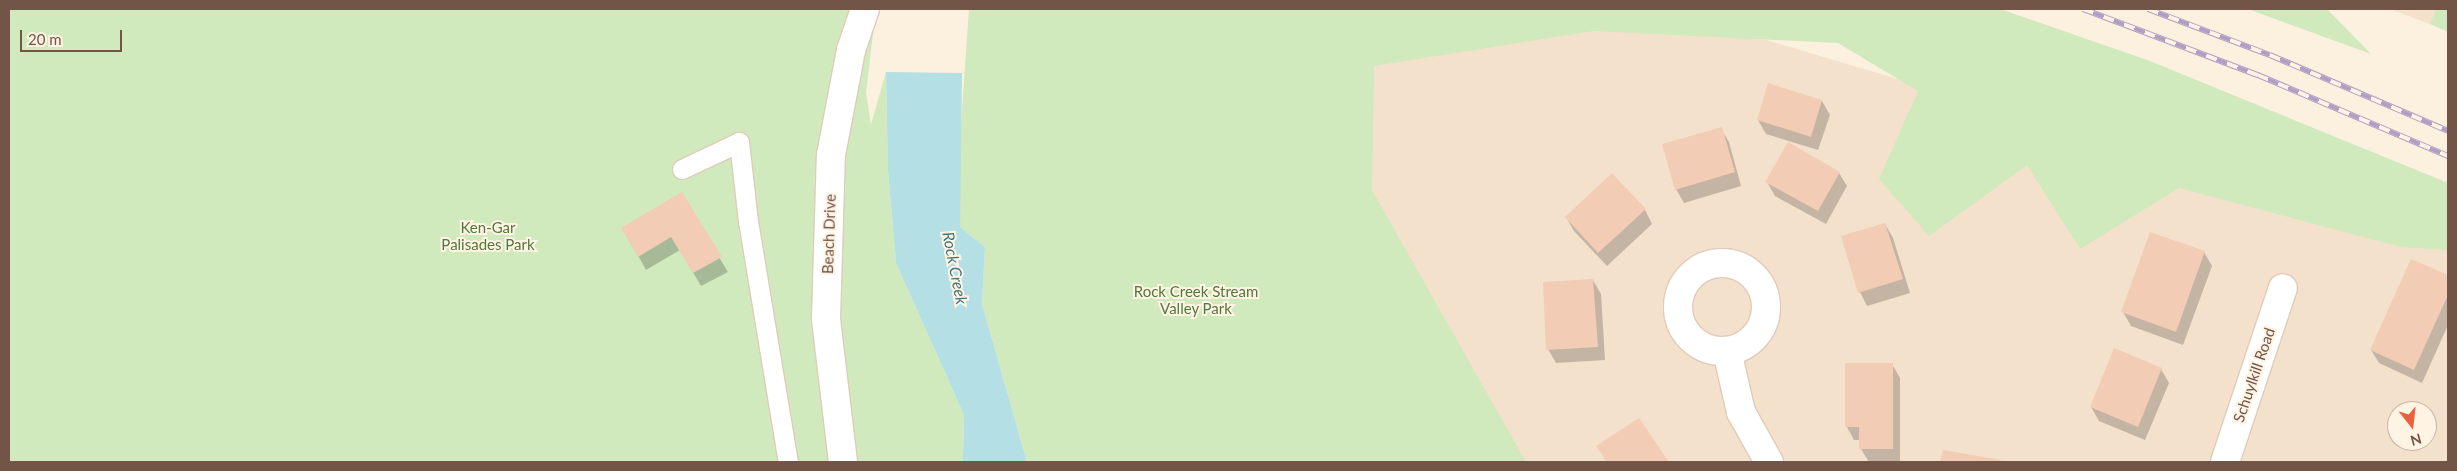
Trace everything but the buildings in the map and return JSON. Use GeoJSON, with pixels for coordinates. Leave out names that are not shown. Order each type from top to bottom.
{"type":"FeatureCollection","features":[{"type":"Feature","properties":{"kind":"street","name":"Beach Drive"},"geometry":{"type":"LineString","coordinates":[[843,462],[826,318],[831,155],[850,50],[865,9]]}},
{"type":"Feature","properties":{"kind":"street","name":"Schuylkill Road"},"geometry":{"type":"LineString","coordinates":[[2225,462],[2283,288]]}},
{"type":"Feature","properties":{"kind":"street"},"geometry":{"type":"LineString","coordinates":[[1727,351],[1741,412],[1769,462]]}},
{"type":"Feature","properties":{"kind":"lane"},"geometry":{"type":"LineString","coordinates":[[682,169],[739,142],[748,221],[788,462]]}},
{"type":"Feature","properties":{"kind":"shaded area"},"geometry":{"type":"Polygon","coordinates":[[[1451,9],[1662,9],[2448,242],[2448,462],[1498,462],[1329,206],[1342,76],[1451,9]]]}},
{"type":"Feature","properties":{"kind":"shaded area"},"geometry":{"type":"Polygon","coordinates":[[[2390,9],[2436,9],[2430,24],[2390,9]]]}},
{"type":"Feature","properties":{"kind":"green space","name":"Ken-Gar Palisades Park"},"geometry":{"type":"Polygon","coordinates":[[[9,9],[876,9],[866,93],[871,125],[886,72],[888,171],[896,263],[964,415],[963,453],[967,462],[9,462],[9,9]]]}},
{"type":"Feature","properties":{"kind":"green space","name":"Rock Creek Stream Valley Park"},"geometry":{"type":"Polygon","coordinates":[[[969,9],[2000,9],[2150,61],[2448,183],[2448,250],[2401,247],[2179,188],[2080,249],[2027,165],[1929,236],[1879,179],[1918,91],[1838,43],[1593,31],[1374,66],[1372,190],[1526,462],[1027,462],[982,304],[985,247],[960,227],[958,166],[969,9]]]}},
{"type":"Feature","properties":{"kind":"green space"},"geometry":{"type":"Polygon","coordinates":[[[2248,9],[2327,9],[2371,54],[2248,9]]]}},
{"type":"Feature","properties":{"kind":"green space"},"geometry":{"type":"Polygon","coordinates":[[[2436,9],[2448,9],[2448,32],[2430,24],[2436,9]]]}},
{"type":"Feature","properties":{"kind":"water","name":"Rock Creek"},"geometry":{"type":"Polygon","coordinates":[[[886,72],[962,73],[960,227],[985,247],[982,304],[1027,462],[964,462],[964,415],[896,263],[888,171],[886,72]]]}},
{"type":"Feature","properties":{"kind":"railway"},"geometry":{"type":"LineString","coordinates":[[2083,9],[2258,75],[2448,156]]}},
{"type":"Feature","properties":{"kind":"railway"},"geometry":{"type":"LineString","coordinates":[[2148,9],[2270,55],[2448,131]]}}]}
